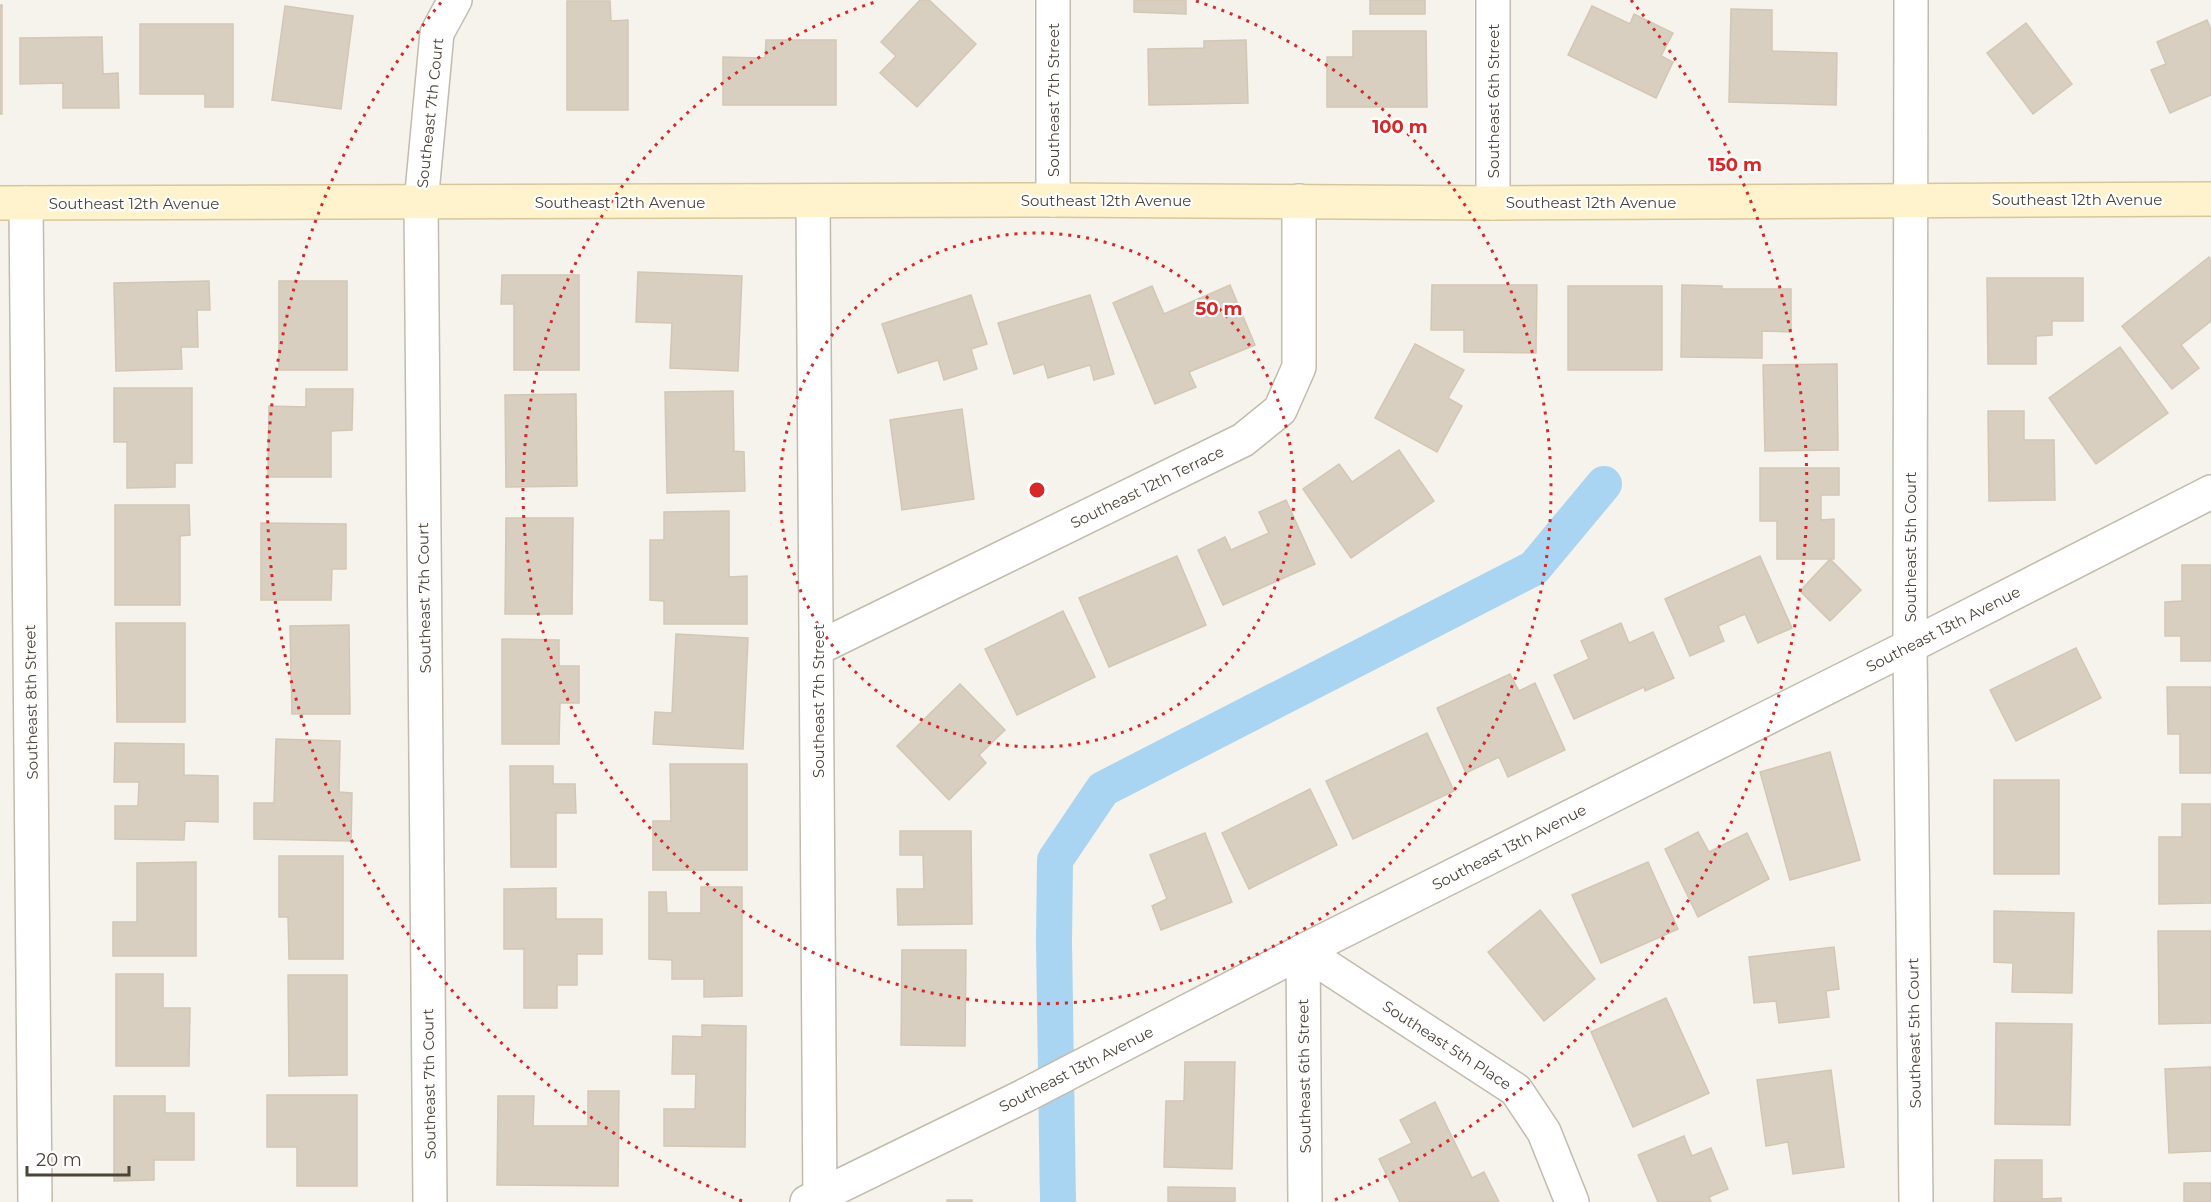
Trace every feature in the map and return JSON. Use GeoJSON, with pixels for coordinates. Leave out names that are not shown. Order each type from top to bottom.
{"type":"FeatureCollection","features":[{"type":"Feature","properties":{"kind":"street","name":"Southeast 7th Court"},"geometry":{"type":"LineString","coordinates":[[430,1202],[421,203],[437,33],[454,0]]}},
{"type":"Feature","properties":{"kind":"street","name":"Southeast 7th Street"},"geometry":{"type":"LineString","coordinates":[[1053,0],[1053,200]]}},
{"type":"Feature","properties":{"kind":"street","name":"Southeast 6th Street"},"geometry":{"type":"LineString","coordinates":[[1493,0],[1493,203]]}},
{"type":"Feature","properties":{"kind":"street","name":"Southeast 5th Court"},"geometry":{"type":"LineString","coordinates":[[1911,0],[1910,646],[1916,1202]]}},
{"type":"Feature","properties":{"kind":"street","name":"Southeast 12th Avenue"},"geometry":{"type":"LineString","coordinates":[[13,203],[1053,200],[1493,203],[2211,199]]}},
{"type":"Feature","properties":{"kind":"street","name":"Southeast 7th Street"},"geometry":{"type":"LineString","coordinates":[[813,201],[818,648],[815,1200]]}},
{"type":"Feature","properties":{"kind":"street","name":"Southeast 12th Terrace"},"geometry":{"type":"LineString","coordinates":[[818,648],[1243,440],[1280,410],[1299,367],[1299,201]]}},
{"type":"Feature","properties":{"kind":"street","name":"Southeast 8th Street"},"geometry":{"type":"LineString","coordinates":[[13,203],[35,1202]]}},
{"type":"Feature","properties":{"kind":"street","name":"Southeast 13th Avenue"},"geometry":{"type":"LineString","coordinates":[[815,1200],[1099,1058],[1303,951],[2211,492]]}},
{"type":"Feature","properties":{"kind":"street","name":"Southeast 6th Street"},"geometry":{"type":"LineString","coordinates":[[1303,951],[1305,1202]]}},
{"type":"Feature","properties":{"kind":"street","name":"Southeast 5th Place"},"geometry":{"type":"LineString","coordinates":[[1303,951],[1516,1090],[1544,1132],[1572,1202]]}},
{"type":"Feature","properties":{"kind":"building"},"geometry":{"type":"Polygon","coordinates":[[[920,0],[929,0],[976,44],[917,107],[880,73],[896,56],[881,42],[920,0]]]}},
{"type":"Feature","properties":{"kind":"building"},"geometry":{"type":"Polygon","coordinates":[[[1134,0],[1186,0],[1186,14],[1134,12],[1134,0]]]}},
{"type":"Feature","properties":{"kind":"building"},"geometry":{"type":"Polygon","coordinates":[[[1370,0],[1425,0],[1425,14],[1370,14],[1370,0]]]}},
{"type":"Feature","properties":{"kind":"building"},"geometry":{"type":"Polygon","coordinates":[[[567,1],[610,1],[611,21],[628,20],[628,110],[567,110],[567,1]]]}},
{"type":"Feature","properties":{"kind":"building"},"geometry":{"type":"Polygon","coordinates":[[[0,5],[2,5],[2,114],[0,114],[0,5]]]}},
{"type":"Feature","properties":{"kind":"building"},"geometry":{"type":"Polygon","coordinates":[[[285,6],[353,16],[341,109],[272,100],[285,6]]]}},
{"type":"Feature","properties":{"kind":"building"},"geometry":{"type":"Polygon","coordinates":[[[1592,6],[1630,24],[1634,14],[1673,33],[1661,56],[1673,62],[1656,98],[1568,55],[1592,6]]]}},
{"type":"Feature","properties":{"kind":"building"},"geometry":{"type":"Polygon","coordinates":[[[1731,9],[1772,10],[1772,51],[1837,53],[1836,105],[1729,102],[1731,9]]]}},
{"type":"Feature","properties":{"kind":"building"},"geometry":{"type":"Polygon","coordinates":[[[2207,20],[2211,29],[2211,95],[2170,113],[2151,70],[2166,64],[2157,42],[2207,20]]]}},
{"type":"Feature","properties":{"kind":"building"},"geometry":{"type":"Polygon","coordinates":[[[2026,23],[2072,84],[2033,114],[1987,53],[2026,23]]]}},
{"type":"Feature","properties":{"kind":"building"},"geometry":{"type":"Polygon","coordinates":[[[140,24],[233,24],[233,107],[205,107],[205,94],[140,94],[140,24]]]}},
{"type":"Feature","properties":{"kind":"building"},"geometry":{"type":"Polygon","coordinates":[[[1353,31],[1426,31],[1427,107],[1327,107],[1327,57],[1353,57],[1353,31]]]}},
{"type":"Feature","properties":{"kind":"building"},"geometry":{"type":"Polygon","coordinates":[[[102,37],[103,74],[118,73],[119,108],[63,108],[63,83],[20,84],[20,38],[102,37]]]}},
{"type":"Feature","properties":{"kind":"building"},"geometry":{"type":"Polygon","coordinates":[[[766,40],[836,40],[836,105],[723,105],[723,57],[765,58],[766,40]]]}},
{"type":"Feature","properties":{"kind":"building"},"geometry":{"type":"Polygon","coordinates":[[[1246,40],[1248,103],[1149,105],[1148,49],[1204,48],[1204,41],[1246,40]]]}},
{"type":"Feature","properties":{"kind":"building"},"geometry":{"type":"Polygon","coordinates":[[[2209,257],[2211,260],[2211,321],[2181,345],[2199,368],[2172,389],[2122,326],[2209,257]]]}},
{"type":"Feature","properties":{"kind":"building"},"geometry":{"type":"Polygon","coordinates":[[[638,272],[742,276],[738,371],[670,368],[672,323],[636,322],[638,272]]]}},
{"type":"Feature","properties":{"kind":"building"},"geometry":{"type":"Polygon","coordinates":[[[502,275],[579,275],[579,370],[514,370],[514,304],[501,304],[502,275]]]}},
{"type":"Feature","properties":{"kind":"building"},"geometry":{"type":"Polygon","coordinates":[[[1987,278],[2083,278],[2083,321],[2052,321],[2052,335],[2036,336],[2036,364],[1988,364],[1987,278]]]}},
{"type":"Feature","properties":{"kind":"building"},"geometry":{"type":"Polygon","coordinates":[[[209,281],[210,310],[197,310],[198,347],[181,347],[182,369],[116,371],[114,283],[209,281]]]}},
{"type":"Feature","properties":{"kind":"building"},"geometry":{"type":"Polygon","coordinates":[[[279,281],[347,281],[347,370],[279,370],[279,281]]]}},
{"type":"Feature","properties":{"kind":"building"},"geometry":{"type":"Polygon","coordinates":[[[1230,285],[1255,345],[1189,372],[1196,387],[1155,404],[1113,303],[1152,286],[1164,314],[1230,285]]]}},
{"type":"Feature","properties":{"kind":"building"},"geometry":{"type":"Polygon","coordinates":[[[1432,285],[1537,285],[1536,353],[1464,352],[1464,330],[1431,330],[1432,285]]]}},
{"type":"Feature","properties":{"kind":"building"},"geometry":{"type":"Polygon","coordinates":[[[1682,285],[1722,286],[1722,289],[1791,289],[1791,332],[1762,331],[1762,358],[1681,357],[1682,285]]]}},
{"type":"Feature","properties":{"kind":"building"},"geometry":{"type":"Polygon","coordinates":[[[1568,286],[1662,286],[1662,370],[1568,370],[1568,286]]]}},
{"type":"Feature","properties":{"kind":"building"},"geometry":{"type":"Polygon","coordinates":[[[971,295],[987,344],[971,349],[977,369],[944,380],[938,360],[898,373],[882,324],[971,295]]]}},
{"type":"Feature","properties":{"kind":"building"},"geometry":{"type":"Polygon","coordinates":[[[1090,295],[1114,374],[1094,380],[1090,365],[1048,378],[1044,364],[1014,374],[998,323],[1090,295]]]}},
{"type":"Feature","properties":{"kind":"building"},"geometry":{"type":"Polygon","coordinates":[[[1415,344],[1464,370],[1448,398],[1462,406],[1437,452],[1375,418],[1415,344]]]}},
{"type":"Feature","properties":{"kind":"building"},"geometry":{"type":"Polygon","coordinates":[[[2120,347],[2168,413],[2096,464],[2049,398],[2120,347]]]}},
{"type":"Feature","properties":{"kind":"building"},"geometry":{"type":"Polygon","coordinates":[[[1837,364],[1838,450],[1765,451],[1763,365],[1837,364]]]}},
{"type":"Feature","properties":{"kind":"building"},"geometry":{"type":"Polygon","coordinates":[[[114,388],[192,388],[192,463],[175,463],[175,487],[127,488],[127,442],[114,442],[114,388]]]}},
{"type":"Feature","properties":{"kind":"building"},"geometry":{"type":"Polygon","coordinates":[[[306,389],[353,389],[352,430],[331,431],[331,477],[268,477],[269,406],[306,407],[306,389]]]}},
{"type":"Feature","properties":{"kind":"building"},"geometry":{"type":"Polygon","coordinates":[[[733,391],[734,451],[744,452],[745,491],[667,493],[665,392],[733,391]]]}},
{"type":"Feature","properties":{"kind":"building"},"geometry":{"type":"Polygon","coordinates":[[[576,394],[577,486],[506,487],[505,395],[576,394]]]}},
{"type":"Feature","properties":{"kind":"building"},"geometry":{"type":"Polygon","coordinates":[[[962,409],[974,499],[902,510],[890,420],[962,409]]]}},
{"type":"Feature","properties":{"kind":"building"},"geometry":{"type":"Polygon","coordinates":[[[1988,411],[2024,411],[2024,440],[2054,440],[2055,500],[1989,501],[1988,411]]]}},
{"type":"Feature","properties":{"kind":"building"},"geometry":{"type":"Polygon","coordinates":[[[1399,450],[1434,501],[1351,558],[1303,489],[1339,464],[1352,482],[1399,450]]]}},
{"type":"Feature","properties":{"kind":"building"},"geometry":{"type":"Polygon","coordinates":[[[1760,468],[1839,468],[1839,495],[1821,495],[1821,520],[1834,519],[1834,559],[1777,559],[1777,521],[1760,521],[1760,468]]]}},
{"type":"Feature","properties":{"kind":"building"},"geometry":{"type":"Polygon","coordinates":[[[1286,500],[1315,564],[1223,605],[1198,550],[1225,537],[1231,550],[1269,533],[1259,512],[1286,500]]]}},
{"type":"Feature","properties":{"kind":"building"},"geometry":{"type":"Polygon","coordinates":[[[115,505],[189,505],[190,535],[180,536],[180,605],[115,605],[115,505]]]}},
{"type":"Feature","properties":{"kind":"building"},"geometry":{"type":"Polygon","coordinates":[[[729,511],[729,577],[747,576],[747,624],[664,624],[664,601],[650,600],[650,540],[664,540],[664,512],[729,511]]]}},
{"type":"Feature","properties":{"kind":"building"},"geometry":{"type":"Polygon","coordinates":[[[506,518],[573,518],[572,614],[505,614],[506,518]]]}},
{"type":"Feature","properties":{"kind":"building"},"geometry":{"type":"Polygon","coordinates":[[[261,523],[346,524],[346,569],[332,569],[331,600],[261,600],[261,523]]]}},
{"type":"Feature","properties":{"kind":"building"},"geometry":{"type":"Polygon","coordinates":[[[1177,556],[1206,625],[1109,667],[1079,598],[1177,556]]]}},
{"type":"Feature","properties":{"kind":"building"},"geometry":{"type":"Polygon","coordinates":[[[1760,556],[1792,628],[1758,643],[1745,614],[1718,626],[1724,641],[1690,656],[1665,599],[1760,556]]]}},
{"type":"Feature","properties":{"kind":"building"},"geometry":{"type":"Polygon","coordinates":[[[1830,559],[1861,590],[1830,621],[1800,591],[1830,559]]]}},
{"type":"Feature","properties":{"kind":"building"},"geometry":{"type":"Polygon","coordinates":[[[2182,565],[2211,565],[2211,661],[2181,661],[2181,636],[2165,636],[2165,602],[2182,601],[2182,565]]]}},
{"type":"Feature","properties":{"kind":"building"},"geometry":{"type":"Polygon","coordinates":[[[1063,611],[1095,677],[1017,715],[985,649],[1063,611]]]}},
{"type":"Feature","properties":{"kind":"building"},"geometry":{"type":"Polygon","coordinates":[[[116,623],[185,623],[185,722],[117,722],[116,623]]]}},
{"type":"Feature","properties":{"kind":"building"},"geometry":{"type":"Polygon","coordinates":[[[1621,623],[1629,643],[1653,632],[1674,678],[1645,691],[1644,687],[1574,719],[1554,675],[1589,659],[1581,641],[1621,623]]]}},
{"type":"Feature","properties":{"kind":"building"},"geometry":{"type":"Polygon","coordinates":[[[349,625],[350,714],[292,714],[290,626],[349,625]]]}},
{"type":"Feature","properties":{"kind":"building"},"geometry":{"type":"Polygon","coordinates":[[[676,634],[748,638],[743,749],[653,744],[655,712],[672,713],[676,634]]]}},
{"type":"Feature","properties":{"kind":"building"},"geometry":{"type":"Polygon","coordinates":[[[502,639],[559,640],[559,666],[579,666],[579,703],[560,703],[559,744],[502,744],[502,639]]]}},
{"type":"Feature","properties":{"kind":"building"},"geometry":{"type":"Polygon","coordinates":[[[2076,648],[2101,698],[2016,741],[1990,690],[2076,648]]]}},
{"type":"Feature","properties":{"kind":"building"},"geometry":{"type":"Polygon","coordinates":[[[1510,674],[1519,691],[1535,683],[1565,750],[1508,777],[1499,757],[1466,773],[1437,708],[1510,674]]]}},
{"type":"Feature","properties":{"kind":"building"},"geometry":{"type":"Polygon","coordinates":[[[960,684],[1005,730],[979,755],[986,763],[949,800],[897,746],[960,684]]]}},
{"type":"Feature","properties":{"kind":"building"},"geometry":{"type":"Polygon","coordinates":[[[2167,687],[2211,687],[2211,773],[2180,773],[2180,734],[2168,734],[2167,687]]]}},
{"type":"Feature","properties":{"kind":"building"},"geometry":{"type":"Polygon","coordinates":[[[1427,733],[1454,791],[1353,839],[1326,781],[1427,733]]]}},
{"type":"Feature","properties":{"kind":"building"},"geometry":{"type":"Polygon","coordinates":[[[276,739],[340,741],[339,792],[352,793],[351,841],[254,839],[254,803],[274,803],[276,739]]]}},
{"type":"Feature","properties":{"kind":"building"},"geometry":{"type":"Polygon","coordinates":[[[115,743],[184,744],[184,775],[218,776],[218,822],[185,821],[184,840],[115,839],[115,806],[138,806],[139,782],[114,782],[115,743]]]}},
{"type":"Feature","properties":{"kind":"building"},"geometry":{"type":"Polygon","coordinates":[[[1830,752],[1860,860],[1790,880],[1760,772],[1830,752]]]}},
{"type":"Feature","properties":{"kind":"building"},"geometry":{"type":"Polygon","coordinates":[[[670,764],[747,764],[747,870],[653,870],[653,821],[671,821],[670,764]]]}},
{"type":"Feature","properties":{"kind":"building"},"geometry":{"type":"Polygon","coordinates":[[[510,766],[553,766],[553,784],[575,784],[576,813],[556,813],[556,867],[511,867],[510,766]]]}},
{"type":"Feature","properties":{"kind":"building"},"geometry":{"type":"Polygon","coordinates":[[[1994,780],[2059,780],[2059,874],[1994,874],[1994,780]]]}},
{"type":"Feature","properties":{"kind":"building"},"geometry":{"type":"Polygon","coordinates":[[[1310,789],[1337,845],[1249,889],[1222,833],[1310,789]]]}},
{"type":"Feature","properties":{"kind":"building"},"geometry":{"type":"Polygon","coordinates":[[[2182,804],[2211,804],[2211,903],[2159,904],[2159,837],[2182,837],[2182,804]]]}},
{"type":"Feature","properties":{"kind":"building"},"geometry":{"type":"Polygon","coordinates":[[[900,831],[971,831],[972,924],[898,925],[897,889],[924,889],[923,855],[900,855],[900,831]]]}},
{"type":"Feature","properties":{"kind":"building"},"geometry":{"type":"Polygon","coordinates":[[[1698,832],[1709,852],[1747,833],[1769,879],[1698,917],[1665,849],[1698,832]]]}},
{"type":"Feature","properties":{"kind":"building"},"geometry":{"type":"Polygon","coordinates":[[[1205,833],[1232,902],[1161,930],[1152,906],[1167,899],[1150,855],[1205,833]]]}},
{"type":"Feature","properties":{"kind":"building"},"geometry":{"type":"Polygon","coordinates":[[[279,856],[343,856],[343,959],[289,959],[288,917],[279,917],[279,856]]]}},
{"type":"Feature","properties":{"kind":"building"},"geometry":{"type":"Polygon","coordinates":[[[196,862],[196,956],[113,956],[113,922],[137,922],[137,863],[196,862]]]}},
{"type":"Feature","properties":{"kind":"building"},"geometry":{"type":"Polygon","coordinates":[[[1648,862],[1678,929],[1601,963],[1572,895],[1648,862]]]}},
{"type":"Feature","properties":{"kind":"building"},"geometry":{"type":"Polygon","coordinates":[[[701,887],[742,887],[742,996],[704,997],[704,979],[672,979],[672,960],[649,959],[649,892],[666,892],[667,913],[701,913],[701,887]]]}},
{"type":"Feature","properties":{"kind":"building"},"geometry":{"type":"Polygon","coordinates":[[[556,888],[556,919],[602,919],[602,954],[577,954],[577,985],[557,985],[557,1008],[524,1008],[524,949],[504,949],[504,889],[556,888]]]}},
{"type":"Feature","properties":{"kind":"building"},"geometry":{"type":"Polygon","coordinates":[[[1540,910],[1595,979],[1544,1021],[1488,952],[1540,910]]]}},
{"type":"Feature","properties":{"kind":"building"},"geometry":{"type":"Polygon","coordinates":[[[1994,911],[2074,913],[2072,993],[2012,992],[2013,963],[1994,962],[1994,911]]]}},
{"type":"Feature","properties":{"kind":"building"},"geometry":{"type":"Polygon","coordinates":[[[2158,931],[2211,931],[2211,1023],[2159,1024],[2158,931]]]}},
{"type":"Feature","properties":{"kind":"building"},"geometry":{"type":"Polygon","coordinates":[[[1834,947],[1839,989],[1826,991],[1829,1017],[1779,1023],[1776,1001],[1754,1003],[1749,957],[1834,947]]]}},
{"type":"Feature","properties":{"kind":"building"},"geometry":{"type":"Polygon","coordinates":[[[902,950],[966,950],[965,1046],[901,1045],[902,950]]]}},
{"type":"Feature","properties":{"kind":"building"},"geometry":{"type":"Polygon","coordinates":[[[116,974],[163,974],[163,1008],[190,1008],[189,1066],[116,1066],[116,974]]]}},
{"type":"Feature","properties":{"kind":"building"},"geometry":{"type":"Polygon","coordinates":[[[288,975],[347,975],[347,1075],[289,1076],[288,975]]]}},
{"type":"Feature","properties":{"kind":"building"},"geometry":{"type":"Polygon","coordinates":[[[1666,998],[1709,1093],[1633,1127],[1591,1032],[1666,998]]]}},
{"type":"Feature","properties":{"kind":"building"},"geometry":{"type":"Polygon","coordinates":[[[1996,1023],[2072,1024],[2070,1125],[1995,1124],[1996,1023]]]}},
{"type":"Feature","properties":{"kind":"building"},"geometry":{"type":"Polygon","coordinates":[[[702,1025],[746,1026],[745,1147],[664,1146],[664,1109],[695,1109],[696,1074],[672,1074],[673,1036],[702,1037],[702,1025]]]}},
{"type":"Feature","properties":{"kind":"building"},"geometry":{"type":"Polygon","coordinates":[[[1185,1062],[1235,1062],[1232,1169],[1164,1167],[1166,1101],[1184,1101],[1185,1062]]]}},
{"type":"Feature","properties":{"kind":"building"},"geometry":{"type":"Polygon","coordinates":[[[2211,1067],[2211,1151],[2169,1153],[2165,1069],[2211,1067]]]}},
{"type":"Feature","properties":{"kind":"building"},"geometry":{"type":"Polygon","coordinates":[[[1831,1070],[1844,1167],[1793,1174],[1788,1142],[1766,1146],[1757,1080],[1831,1070]]]}},
{"type":"Feature","properties":{"kind":"building"},"geometry":{"type":"Polygon","coordinates":[[[588,1091],[619,1091],[618,1186],[497,1185],[498,1096],[534,1096],[533,1126],[588,1126],[588,1091]]]}},
{"type":"Feature","properties":{"kind":"building"},"geometry":{"type":"Polygon","coordinates":[[[267,1095],[357,1095],[357,1186],[297,1186],[297,1147],[267,1147],[267,1095]]]}},
{"type":"Feature","properties":{"kind":"building"},"geometry":{"type":"Polygon","coordinates":[[[114,1096],[165,1096],[165,1113],[194,1113],[194,1160],[154,1160],[154,1180],[114,1181],[114,1096]]]}},
{"type":"Feature","properties":{"kind":"building"},"geometry":{"type":"Polygon","coordinates":[[[1435,1102],[1472,1178],[1484,1172],[1499,1202],[1400,1202],[1379,1159],[1412,1143],[1400,1120],[1435,1102]]]}},
{"type":"Feature","properties":{"kind":"building"},"geometry":{"type":"Polygon","coordinates":[[[1684,1136],[1692,1156],[1711,1148],[1728,1189],[1709,1197],[1711,1202],[1658,1202],[1638,1155],[1684,1136]]]}},
{"type":"Feature","properties":{"kind":"building"},"geometry":{"type":"Polygon","coordinates":[[[1995,1160],[2042,1160],[2042,1199],[2061,1198],[2061,1202],[1994,1202],[1995,1160]]]}},
{"type":"Feature","properties":{"kind":"building"},"geometry":{"type":"Polygon","coordinates":[[[2184,1183],[2211,1183],[2211,1202],[2184,1202],[2184,1183]]]}},
{"type":"Feature","properties":{"kind":"building"},"geometry":{"type":"Polygon","coordinates":[[[1168,1187],[1235,1188],[1235,1202],[1168,1202],[1168,1187]]]}},
{"type":"Feature","properties":{"kind":"building"},"geometry":{"type":"Polygon","coordinates":[[[947,1200],[972,1200],[972,1202],[947,1202],[947,1200]]]}},
{"type":"Feature","properties":{"kind":"waterway"},"geometry":{"type":"LineString","coordinates":[[1058,1202],[1055,860],[1103,789],[1534,568],[1604,484]]}}]}
